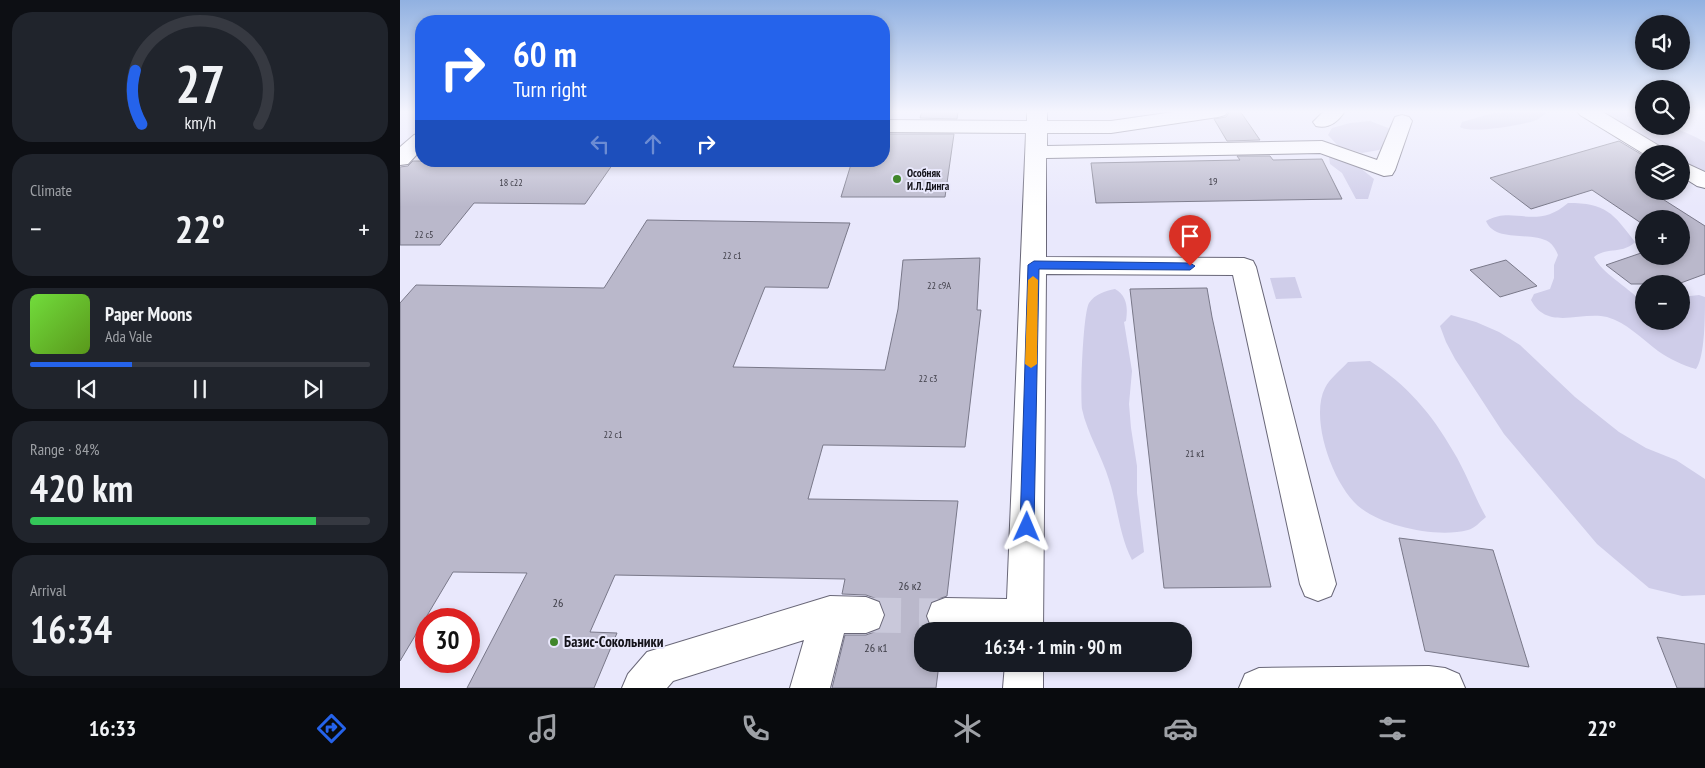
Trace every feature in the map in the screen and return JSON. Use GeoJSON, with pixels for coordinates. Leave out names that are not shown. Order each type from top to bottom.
{"type":"FeatureCollection","features":[{"type":"Feature","properties":{"kind":"street"},"geometry":{"type":"LineString","coordinates":[[1024,622],[1036,143]]}},
{"type":"Feature","properties":{"kind":"street"},"geometry":{"type":"LineString","coordinates":[[1252,143],[1322,147],[1384,170],[1394,143]]}},
{"type":"Feature","properties":{"kind":"street"},"geometry":{"type":"LineString","coordinates":[[400,159],[415,145]]}},
{"type":"Feature","properties":{"kind":"street"},"geometry":{"type":"LineString","coordinates":[[1690,172],[1705,181]]}},
{"type":"Feature","properties":{"kind":"street"},"geometry":{"type":"LineString","coordinates":[[1034,265],[1244,267],[1318,584]]}},
{"type":"Feature","properties":{"kind":"street"},"geometry":{"type":"LineString","coordinates":[[810,688],[830,614]]}},
{"type":"Feature","properties":{"kind":"street"},"geometry":{"type":"LineString","coordinates":[[642,688],[661,666],[830,614],[866,615]]}},
{"type":"Feature","properties":{"kind":"street"},"geometry":{"type":"LineString","coordinates":[[945,616],[1004,622]]}},
{"type":"Feature","properties":{"kind":"street"},"geometry":{"type":"LineString","coordinates":[[1023,688],[1024,672]]}},
{"type":"Feature","properties":{"kind":"street"},"geometry":{"type":"LineString","coordinates":[[1258,688],[1429,686],[1445,688]]}},
{"type":"Feature","properties":{"kind":"shaded area"},"geometry":{"type":"Polygon","coordinates":[[[1335,143],[1387,143],[1379,150],[1362,153],[1338,146],[1335,143]]]}},
{"type":"Feature","properties":{"kind":"shaded area"},"geometry":{"type":"Polygon","coordinates":[[[1648,143],[1705,143],[1705,177],[1690,168],[1690,145],[1651,145],[1648,143]]]}},
{"type":"Feature","properties":{"kind":"shaded area"},"geometry":{"type":"Polygon","coordinates":[[[1329,157],[1354,163],[1374,179],[1368,199],[1356,199],[1342,173],[1330,164],[1329,157]]]}},
{"type":"Feature","properties":{"kind":"shaded area"},"geometry":{"type":"Polygon","coordinates":[[[1568,203],[1581,203],[1600,208],[1614,217],[1635,242],[1626,248],[1604,252],[1594,257],[1608,274],[1635,296],[1635,330],[1690,330],[1690,296],[1699,295],[1705,297],[1703,346],[1696,369],[1681,364],[1658,351],[1614,319],[1597,316],[1555,317],[1546,315],[1538,309],[1531,300],[1534,294],[1550,289],[1554,278],[1554,265],[1558,255],[1555,249],[1549,242],[1541,239],[1497,232],[1486,221],[1506,215],[1535,217],[1556,211],[1568,203]]]}},
{"type":"Feature","properties":{"kind":"shaded area"},"geometry":{"type":"Polygon","coordinates":[[[1295,277],[1302,298],[1276,299],[1270,278],[1295,277]]]}},
{"type":"Feature","properties":{"kind":"shaded area"},"geometry":{"type":"Polygon","coordinates":[[[1115,289],[1122,295],[1127,307],[1126,321],[1124,322],[1132,371],[1129,404],[1137,466],[1137,493],[1144,552],[1132,560],[1121,531],[1106,471],[1087,427],[1082,409],[1082,354],[1087,310],[1089,303],[1094,297],[1115,289]]]}},
{"type":"Feature","properties":{"kind":"shaded area"},"geometry":{"type":"Polygon","coordinates":[[[1451,315],[1476,322],[1499,332],[1520,345],[1575,397],[1619,432],[1646,448],[1676,460],[1705,479],[1705,595],[1682,596],[1649,588],[1597,544],[1504,434],[1455,359],[1440,326],[1451,315]]]}},
{"type":"Feature","properties":{"kind":"shaded area"},"geometry":{"type":"Polygon","coordinates":[[[1370,361],[1407,390],[1427,412],[1445,437],[1486,517],[1473,528],[1442,533],[1398,526],[1362,509],[1342,486],[1327,453],[1322,435],[1321,401],[1327,384],[1348,362],[1370,361]]]}},
{"type":"Feature","properties":{"kind":"building","name":"Особняк И.Л. Динга"},"geometry":{"type":"Polygon","coordinates":[[[890,143],[953,143],[945,197],[841,197],[850,167],[890,167],[890,143]]]}},
{"type":"Feature","properties":{"kind":"building"},"geometry":{"type":"Polygon","coordinates":[[[1612,143],[1623,143],[1635,151],[1635,200],[1664,200],[1680,210],[1635,210],[1635,219],[1592,190],[1531,209],[1490,178],[1612,143]]]}},
{"type":"Feature","properties":{"kind":"building"},"geometry":{"type":"Polygon","coordinates":[[[1237,156],[1270,156],[1273,160],[1322,159],[1342,199],[1096,203],[1091,163],[1240,160],[1237,156]]]}},
{"type":"Feature","properties":{"kind":"building"},"geometry":{"type":"Polygon","coordinates":[[[415,161],[415,167],[611,167],[585,204],[474,203],[440,245],[400,245],[400,167],[408,166],[415,161]]]}},
{"type":"Feature","properties":{"kind":"building"},"geometry":{"type":"Polygon","coordinates":[[[1690,216],[1705,226],[1705,274],[1690,280],[1690,275],[1635,275],[1635,284],[1631,284],[1606,265],[1635,255],[1635,265],[1690,265],[1690,216]]]}},
{"type":"Feature","properties":{"kind":"building"},"geometry":{"type":"Polygon","coordinates":[[[647,220],[850,223],[828,288],[765,287],[733,367],[885,370],[898,309],[903,260],[980,258],[977,310],[981,310],[965,447],[823,445],[808,499],[958,501],[947,596],[930,602],[925,617],[927,622],[914,622],[914,672],[938,672],[936,688],[832,688],[845,635],[866,635],[880,630],[886,616],[880,600],[866,595],[842,594],[845,579],[615,575],[590,632],[617,633],[594,688],[467,688],[475,673],[480,673],[480,663],[527,573],[453,572],[432,608],[415,608],[415,636],[400,661],[400,303],[416,285],[604,288],[647,220]]]}},
{"type":"Feature","properties":{"kind":"building"},"geometry":{"type":"Polygon","coordinates":[[[1506,260],[1537,286],[1500,297],[1470,270],[1506,260]]]}},
{"type":"Feature","properties":{"kind":"building"},"geometry":{"type":"Polygon","coordinates":[[[1207,288],[1271,587],[1164,588],[1130,289],[1207,288]]]}},
{"type":"Feature","properties":{"kind":"building"},"geometry":{"type":"Polygon","coordinates":[[[1399,538],[1493,550],[1529,667],[1425,651],[1399,538]]]}},
{"type":"Feature","properties":{"kind":"building"},"geometry":{"type":"Polygon","coordinates":[[[1657,637],[1705,644],[1705,688],[1677,688],[1657,637]]]}},
{"type":"Feature","properties":{"kind":"tunnel"},"geometry":{"type":"LineString","coordinates":[[866,615],[945,616]]}},
{"type":"Feature","properties":{"kind":"slow traffic"},"geometry":{"type":"LineString","coordinates":[[1031,364],[1033,280]]}},
{"type":"Feature","properties":{"kind":"place","name":"Особняк И.Л. Динга"},"geometry":{"type":"Point","coordinates":[897,179]}},
{"type":"Feature","properties":{"kind":"place","name":"Базис-Сокольники"},"geometry":{"type":"Point","coordinates":[554,642]}},
{"type":"Feature","properties":{"kind":"route"},"geometry":{"type":"LineString","coordinates":[[1027,527],[1034,265],[1190,266]]}}]}
